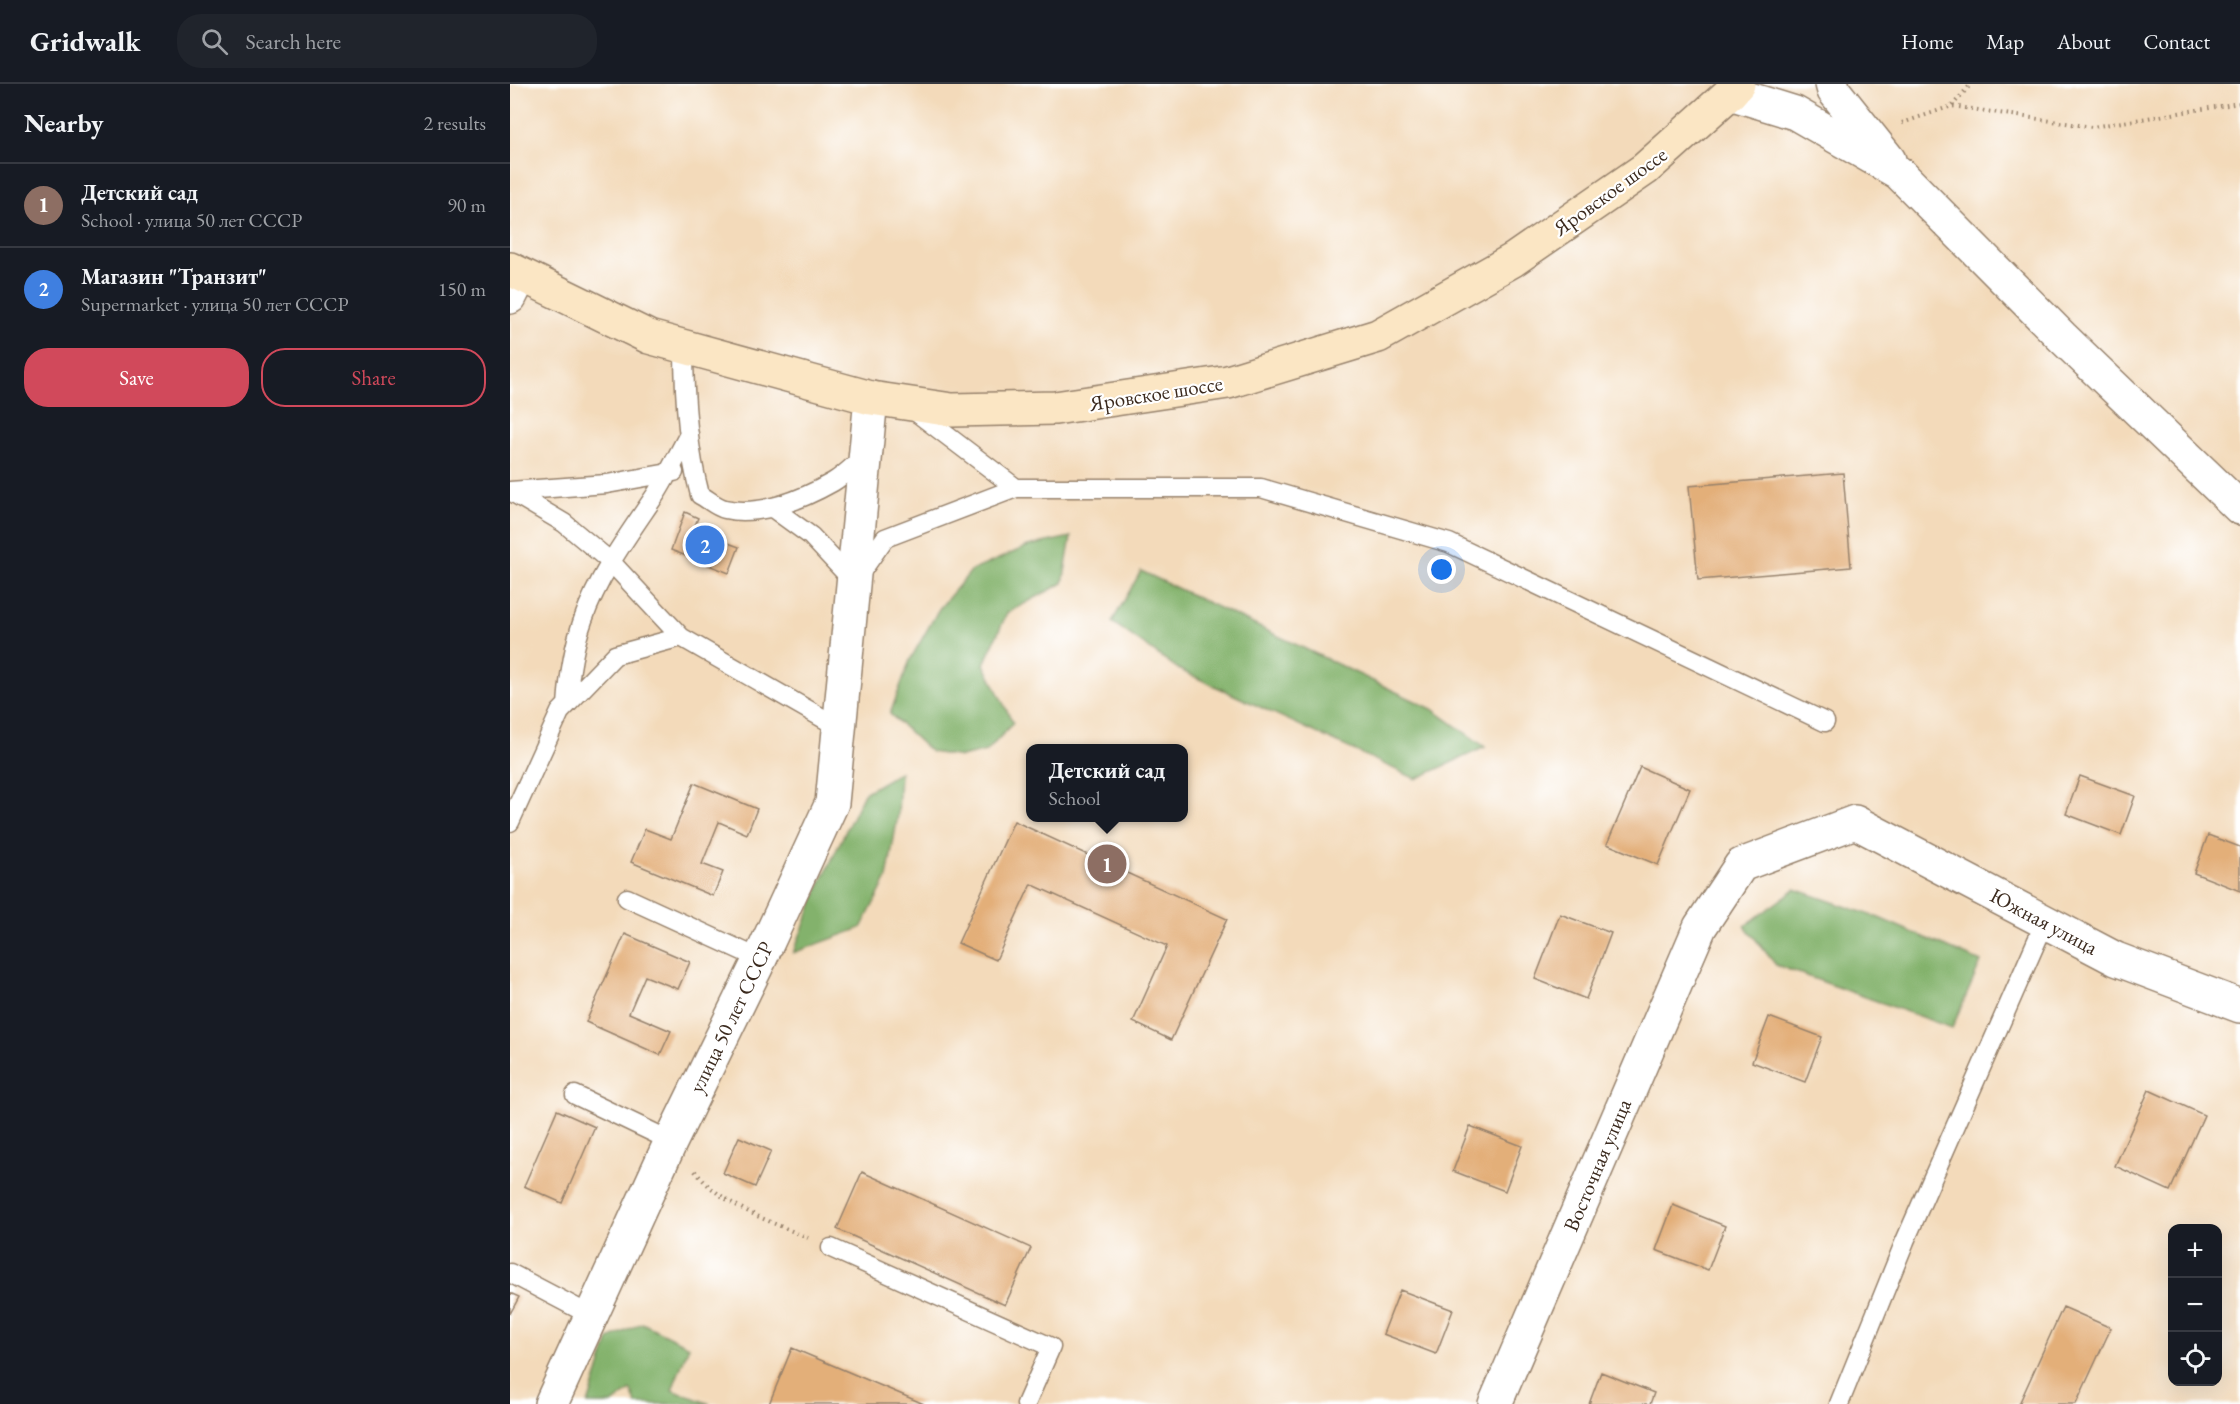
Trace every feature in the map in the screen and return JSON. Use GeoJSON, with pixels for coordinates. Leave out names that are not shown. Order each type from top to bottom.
{"type":"FeatureCollection","features":[{"type":"Feature","properties":{"kind":"main road","name":"Яровское шоссе"},"geometry":{"type":"LineString","coordinates":[[514,281],[649,337],[871,398],[952,410],[1055,408],[1228,382],[1378,336],[1513,260],[1645,169],[1734,88]]}},
{"type":"Feature","properties":{"kind":"street"},"geometry":{"type":"LineString","coordinates":[[1832,84],[1834,91],[1899,173],[2062,337],[2240,507]]}},
{"type":"Feature","properties":{"kind":"street"},"geometry":{"type":"LineString","coordinates":[[1734,88],[1795,113],[1899,173]]}},
{"type":"Feature","properties":{"kind":"street","name":"улица 50 лет СССР"},"geometry":{"type":"LineString","coordinates":[[551,1404],[671,1141],[760,959],[832,803],[871,398]]}},
{"type":"Feature","properties":{"kind":"street","name":"Южная улица"},"geometry":{"type":"LineString","coordinates":[[1855,822],[2116,959],[2240,1006]]}},
{"type":"Feature","properties":{"kind":"street","name":"Восточная улица"},"geometry":{"type":"LineString","coordinates":[[1495,1404],[1700,927],[1741,865],[1855,822]]}},
{"type":"Feature","properties":{"kind":"lane"},"geometry":{"type":"LineString","coordinates":[[684,346],[684,395],[693,467],[700,495],[722,509],[743,511],[771,507],[803,497],[834,481],[866,455]]}},
{"type":"Feature","properties":{"kind":"lane"},"geometry":{"type":"LineString","coordinates":[[904,403],[1016,488]]}},
{"type":"Feature","properties":{"kind":"lane"},"geometry":{"type":"LineString","coordinates":[[567,705],[570,664],[583,619],[601,578],[668,473],[689,434]]}},
{"type":"Feature","properties":{"kind":"lane"},"geometry":{"type":"LineString","coordinates":[[510,491],[607,484],[693,467]]}},
{"type":"Feature","properties":{"kind":"lane"},"geometry":{"type":"LineString","coordinates":[[771,507],[811,536],[852,597],[885,538],[1016,488],[1261,488],[1449,543],[1825,722]]}},
{"type":"Feature","properties":{"kind":"lane"},"geometry":{"type":"LineString","coordinates":[[510,491],[564,523],[611,562],[681,637],[840,728]]}},
{"type":"Feature","properties":{"kind":"lane"},"geometry":{"type":"LineString","coordinates":[[510,822],[560,712],[615,655],[681,637]]}},
{"type":"Feature","properties":{"kind":"lane"},"geometry":{"type":"LineString","coordinates":[[627,898],[760,959]]}},
{"type":"Feature","properties":{"kind":"lane"},"geometry":{"type":"LineString","coordinates":[[1839,1404],[1905,1241],[2045,922]]}},
{"type":"Feature","properties":{"kind":"lane"},"geometry":{"type":"LineString","coordinates":[[575,1095],[671,1141]]}},
{"type":"Feature","properties":{"kind":"lane"},"geometry":{"type":"LineString","coordinates":[[831,1248],[1051,1347],[1026,1404]]}},
{"type":"Feature","properties":{"kind":"lane"},"geometry":{"type":"LineString","coordinates":[[510,1273],[590,1315]]}},
{"type":"Feature","properties":{"kind":"path"},"geometry":{"type":"LineString","coordinates":[[1952,106],[1971,84]]}},
{"type":"Feature","properties":{"kind":"path"},"geometry":{"type":"LineString","coordinates":[[1868,134],[1952,106],[2092,127],[2240,103]]}},
{"type":"Feature","properties":{"kind":"path"},"geometry":{"type":"LineString","coordinates":[[671,1141],[705,1185],[745,1210],[831,1248]]}},
{"type":"Feature","properties":{"kind":"green space"},"geometry":{"type":"Polygon","coordinates":[[[1071,537],[1063,583],[1007,613],[984,664],[1013,723],[987,751],[961,757],[931,752],[890,714],[910,660],[939,609],[971,571],[1028,546],[1071,537]]]}},
{"type":"Feature","properties":{"kind":"green space"},"geometry":{"type":"Polygon","coordinates":[[[1141,571],[1432,709],[1485,747],[1416,779],[1180,670],[1112,622],[1141,571]]]}},
{"type":"Feature","properties":{"kind":"green space"},"geometry":{"type":"Polygon","coordinates":[[[900,772],[898,815],[887,878],[861,928],[793,953],[821,882],[864,793],[900,772]]]}},
{"type":"Feature","properties":{"kind":"green space"},"geometry":{"type":"Polygon","coordinates":[[[1795,889],[1879,918],[1981,962],[1952,1028],[1776,965],[1745,926],[1795,889]]]}},
{"type":"Feature","properties":{"kind":"green space"},"geometry":{"type":"Polygon","coordinates":[[[642,1323],[689,1346],[672,1390],[710,1404],[636,1404],[631,1390],[612,1404],[588,1404],[609,1339],[642,1323]]]}},
{"type":"Feature","properties":{"kind":"building"},"geometry":{"type":"Polygon","coordinates":[[[1843,473],[1851,567],[1698,580],[1689,486],[1843,473]]]}},
{"type":"Feature","properties":{"kind":"building"},"geometry":{"type":"Polygon","coordinates":[[[685,512],[698,518],[693,530],[739,547],[729,573],[671,550],[685,512]]]}},
{"type":"Feature","properties":{"kind":"building"},"geometry":{"type":"Polygon","coordinates":[[[1640,767],[1690,789],[1658,865],[1607,844],[1640,767]]]}},
{"type":"Feature","properties":{"kind":"building"},"geometry":{"type":"Polygon","coordinates":[[[2080,776],[2135,796],[2121,835],[2066,814],[2080,776]]]}},
{"type":"Feature","properties":{"kind":"building"},"geometry":{"type":"Polygon","coordinates":[[[694,783],[757,809],[747,834],[719,822],[702,864],[723,872],[713,896],[631,862],[645,829],[671,839],[694,783]]]}},
{"type":"Feature","properties":{"kind":"building"},"geometry":{"type":"Polygon","coordinates":[[[1014,821],[1227,919],[1171,1040],[1133,1022],[1167,946],[1031,884],[996,960],[958,943],[1014,821]]]}},
{"type":"Feature","properties":{"kind":"building"},"geometry":{"type":"Polygon","coordinates":[[[2208,835],[2240,847],[2240,891],[2194,873],[2208,835]]]}},
{"type":"Feature","properties":{"kind":"building"},"geometry":{"type":"Polygon","coordinates":[[[1560,914],[1611,933],[1586,999],[1535,979],[1560,914]]]}},
{"type":"Feature","properties":{"kind":"building"},"geometry":{"type":"Polygon","coordinates":[[[625,934],[690,962],[678,989],[645,976],[629,1013],[671,1031],[660,1055],[586,1022],[625,934]]]}},
{"type":"Feature","properties":{"kind":"building"},"geometry":{"type":"Polygon","coordinates":[[[1769,1017],[1822,1037],[1805,1082],[1752,1062],[1769,1017]]]}},
{"type":"Feature","properties":{"kind":"building"},"geometry":{"type":"Polygon","coordinates":[[[2149,1090],[2204,1115],[2170,1191],[2115,1166],[2149,1090]]]}},
{"type":"Feature","properties":{"kind":"building"},"geometry":{"type":"Polygon","coordinates":[[[557,1110],[595,1127],[562,1203],[524,1186],[557,1110]]]}},
{"type":"Feature","properties":{"kind":"building"},"geometry":{"type":"Polygon","coordinates":[[[1470,1126],[1522,1146],[1505,1191],[1453,1171],[1470,1126]]]}},
{"type":"Feature","properties":{"kind":"building"},"geometry":{"type":"Polygon","coordinates":[[[739,1137],[771,1151],[755,1187],[723,1173],[739,1137]]]}},
{"type":"Feature","properties":{"kind":"building"},"geometry":{"type":"Polygon","coordinates":[[[862,1172],[1031,1248],[1005,1305],[837,1229],[862,1172]]]}},
{"type":"Feature","properties":{"kind":"building"},"geometry":{"type":"Polygon","coordinates":[[[1673,1205],[1725,1226],[1708,1270],[1656,1250],[1673,1205]]]}},
{"type":"Feature","properties":{"kind":"building"},"geometry":{"type":"Polygon","coordinates":[[[1400,1290],[1453,1310],[1436,1354],[1383,1334],[1400,1290]]]}},
{"type":"Feature","properties":{"kind":"building"},"geometry":{"type":"Polygon","coordinates":[[[510,1293],[519,1297],[510,1314],[510,1293]]]}},
{"type":"Feature","properties":{"kind":"building"},"geometry":{"type":"Polygon","coordinates":[[[2063,1307],[2111,1328],[2076,1404],[2019,1404],[2063,1307]]]}},
{"type":"Feature","properties":{"kind":"building"},"geometry":{"type":"Polygon","coordinates":[[[792,1348],[924,1404],[769,1404],[792,1348]]]}},
{"type":"Feature","properties":{"kind":"building"},"geometry":{"type":"Polygon","coordinates":[[[1601,1372],[1654,1393],[1650,1404],[1589,1404],[1601,1372]]]}},
{"type":"Feature","properties":{"kind":"place","name":"Магазин \"Транзит\""},"geometry":{"type":"Point","coordinates":[705,545]}},
{"type":"Feature","properties":{"kind":"place","name":"Детский сад"},"geometry":{"type":"Point","coordinates":[1107,864]}}]}
